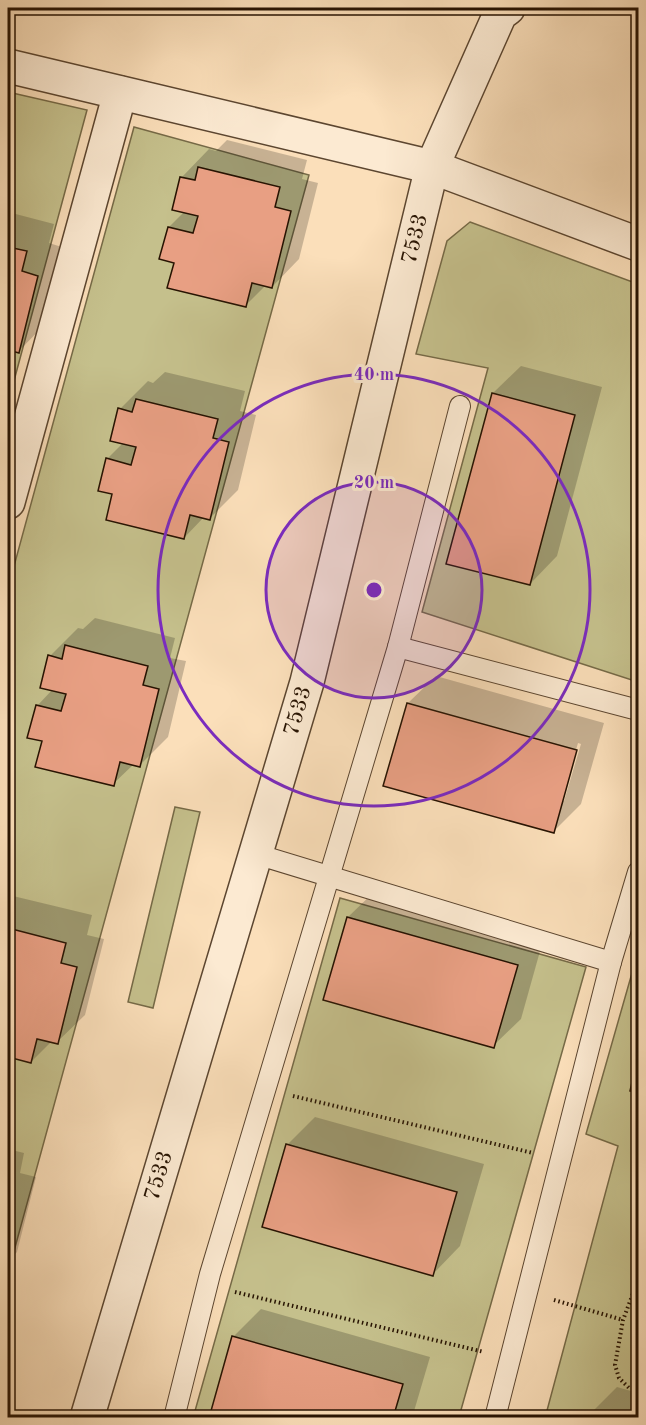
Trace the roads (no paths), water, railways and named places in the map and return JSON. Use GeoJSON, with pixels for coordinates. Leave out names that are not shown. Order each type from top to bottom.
{"type":"FeatureCollection","features":[{"type":"Feature","properties":{"kind":"street","name":"7533"},"geometry":{"type":"LineString","coordinates":[[87,1418],[307,682],[432,167],[500,14],[508,8]]}},
{"type":"Feature","properties":{"kind":"street"},"geometry":{"type":"LineString","coordinates":[[8,66],[432,167],[639,244]]}},
{"type":"Feature","properties":{"kind":"street"},"geometry":{"type":"LineString","coordinates":[[8,502],[120,93]]}},
{"type":"Feature","properties":{"kind":"lane"},"geometry":{"type":"LineString","coordinates":[[174,1418],[205,1276],[266,1089],[398,647],[460,406]]}},
{"type":"Feature","properties":{"kind":"lane"},"geometry":{"type":"LineString","coordinates":[[398,647],[639,710]]}},
{"type":"Feature","properties":{"kind":"lane"},"geometry":{"type":"LineString","coordinates":[[256,854],[611,962]]}},
{"type":"Feature","properties":{"kind":"lane"},"geometry":{"type":"LineString","coordinates":[[495,1418],[611,962],[639,872]]}}]}
